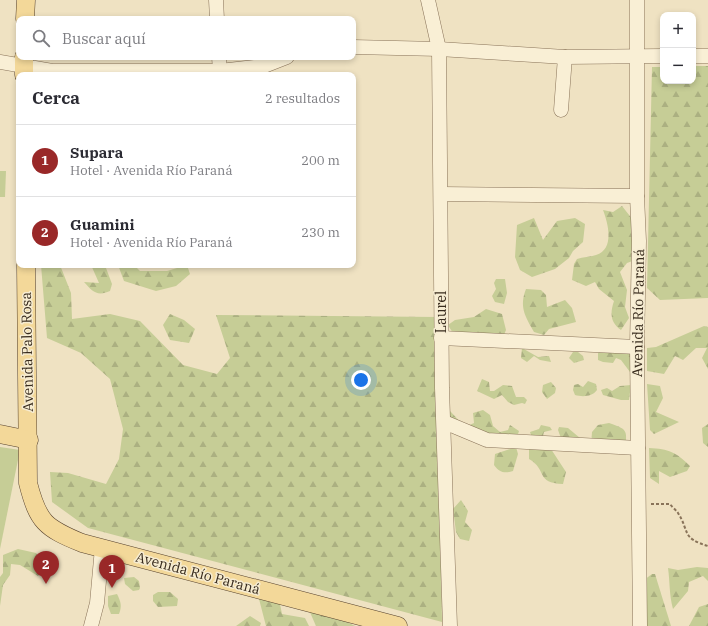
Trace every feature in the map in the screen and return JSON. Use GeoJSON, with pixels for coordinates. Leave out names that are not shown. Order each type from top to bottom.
{"type":"FeatureCollection","features":[{"type":"Feature","properties":{"kind":"main road"},"geometry":{"type":"LineString","coordinates":[[25,16],[26,0]]}},
{"type":"Feature","properties":{"kind":"main road","name":"Avenida Palo Rosa"},"geometry":{"type":"LineString","coordinates":[[26,268],[28,440]]}},
{"type":"Feature","properties":{"kind":"main road"},"geometry":{"type":"LineString","coordinates":[[0,434],[28,440]]}},
{"type":"Feature","properties":{"kind":"main road","name":"Avenida Río Paraná"},"geometry":{"type":"LineString","coordinates":[[28,440],[28,484],[34,506],[43,522],[62,535],[102,548],[398,626]]}},
{"type":"Feature","properties":{"kind":"street"},"geometry":{"type":"LineString","coordinates":[[216,0],[217,16]]}},
{"type":"Feature","properties":{"kind":"street","name":"Laurel"},"geometry":{"type":"LineString","coordinates":[[428,0],[439,49],[442,338],[450,626]]}},
{"type":"Feature","properties":{"kind":"street","name":"Avenida Río Paraná"},"geometry":{"type":"LineString","coordinates":[[637,0],[637,196],[639,241],[637,348],[640,626]]}},
{"type":"Feature","properties":{"kind":"street"},"geometry":{"type":"LineString","coordinates":[[356,47],[439,49],[565,57],[660,56]]}},
{"type":"Feature","properties":{"kind":"street"},"geometry":{"type":"LineString","coordinates":[[696,56],[708,56]]}},
{"type":"Feature","properties":{"kind":"street"},"geometry":{"type":"LineString","coordinates":[[561,110],[565,57]]}},
{"type":"Feature","properties":{"kind":"street"},"geometry":{"type":"LineString","coordinates":[[0,62],[52,71],[220,64],[264,66],[279,60]]}},
{"type":"Feature","properties":{"kind":"street"},"geometry":{"type":"LineString","coordinates":[[441,194],[637,196]]}},
{"type":"Feature","properties":{"kind":"street"},"geometry":{"type":"LineString","coordinates":[[442,338],[637,348]]}},
{"type":"Feature","properties":{"kind":"street"},"geometry":{"type":"LineString","coordinates":[[444,422],[487,440],[638,448]]}},
{"type":"Feature","properties":{"kind":"street"},"geometry":{"type":"LineString","coordinates":[[91,626],[97,603],[102,548]]}},
{"type":"Feature","properties":{"kind":"path"},"geometry":{"type":"LineString","coordinates":[[639,508],[655,503],[670,504],[678,513],[686,534],[698,543],[708,546]]}},
{"type":"Feature","properties":{"kind":"green space"},"geometry":{"type":"Polygon","coordinates":[[[696,66],[708,66],[708,298],[660,300],[647,288],[652,67],[660,67],[660,84],[696,84],[696,66]]]}},
{"type":"Feature","properties":{"kind":"green space"},"geometry":{"type":"Polygon","coordinates":[[[0,171],[6,171],[5,197],[0,197],[0,171]]]}},
{"type":"Feature","properties":{"kind":"green space"},"geometry":{"type":"Polygon","coordinates":[[[622,206],[633,220],[638,259],[627,263],[620,272],[627,290],[625,307],[629,318],[621,330],[617,327],[612,317],[614,301],[599,289],[595,282],[586,286],[572,280],[574,264],[577,259],[596,255],[602,252],[606,247],[608,242],[608,228],[603,210],[613,212],[622,206]]]}},
{"type":"Feature","properties":{"kind":"green space"},"geometry":{"type":"Polygon","coordinates":[[[534,218],[543,240],[557,221],[575,218],[585,224],[583,242],[573,251],[569,258],[555,269],[532,277],[520,270],[515,257],[517,225],[534,218]]]}},
{"type":"Feature","properties":{"kind":"green space"},"geometry":{"type":"Polygon","coordinates":[[[41,268],[61,268],[71,293],[72,319],[110,314],[140,321],[183,365],[217,374],[230,358],[216,315],[438,317],[442,622],[88,528],[52,502],[50,472],[68,473],[106,484],[119,459],[123,429],[110,379],[81,353],[47,338],[41,268]]]}},
{"type":"Feature","properties":{"kind":"green space"},"geometry":{"type":"Polygon","coordinates":[[[92,268],[106,268],[112,284],[110,291],[105,293],[95,292],[84,282],[99,283],[92,268]]]}},
{"type":"Feature","properties":{"kind":"green space"},"geometry":{"type":"Polygon","coordinates":[[[119,268],[137,268],[140,271],[167,271],[177,268],[188,268],[190,274],[176,286],[156,291],[124,281],[119,268]]]}},
{"type":"Feature","properties":{"kind":"green space"},"geometry":{"type":"Polygon","coordinates":[[[496,279],[505,279],[507,293],[504,304],[495,302],[492,296],[496,289],[494,283],[496,279]]]}},
{"type":"Feature","properties":{"kind":"green space"},"geometry":{"type":"Polygon","coordinates":[[[526,289],[541,290],[546,295],[547,307],[565,300],[572,308],[576,322],[549,329],[544,335],[534,332],[528,321],[523,306],[526,289]]]}},
{"type":"Feature","properties":{"kind":"green space"},"geometry":{"type":"Polygon","coordinates":[[[486,309],[502,314],[506,330],[503,337],[454,335],[448,325],[455,320],[474,317],[486,309]]]}},
{"type":"Feature","properties":{"kind":"green space"},"geometry":{"type":"Polygon","coordinates":[[[170,314],[184,320],[195,329],[189,343],[170,340],[163,325],[170,314]]]}},
{"type":"Feature","properties":{"kind":"green space"},"geometry":{"type":"Polygon","coordinates":[[[704,326],[708,327],[708,369],[702,358],[707,348],[696,348],[683,360],[675,356],[664,374],[647,371],[647,348],[656,347],[704,326]]]}},
{"type":"Feature","properties":{"kind":"green space"},"geometry":{"type":"Polygon","coordinates":[[[522,348],[538,357],[549,356],[551,362],[540,360],[534,356],[527,362],[521,358],[522,348]]]}},
{"type":"Feature","properties":{"kind":"green space"},"geometry":{"type":"Polygon","coordinates":[[[608,348],[611,353],[625,351],[631,354],[634,362],[630,372],[621,360],[616,358],[613,363],[598,360],[598,353],[602,349],[608,348]]]}},
{"type":"Feature","properties":{"kind":"green space"},"geometry":{"type":"Polygon","coordinates":[[[573,352],[578,352],[583,356],[584,360],[574,363],[569,358],[573,352]]]}},
{"type":"Feature","properties":{"kind":"green space"},"geometry":{"type":"Polygon","coordinates":[[[482,379],[489,382],[490,391],[494,391],[503,385],[512,386],[516,397],[524,397],[527,400],[525,404],[522,403],[514,405],[508,402],[502,395],[494,399],[477,391],[482,379]]]}},
{"type":"Feature","properties":{"kind":"green space"},"geometry":{"type":"Polygon","coordinates":[[[588,381],[596,384],[597,390],[587,396],[575,395],[573,390],[574,385],[578,384],[583,387],[588,381]]]}},
{"type":"Feature","properties":{"kind":"green space"},"geometry":{"type":"Polygon","coordinates":[[[551,382],[556,388],[555,393],[547,399],[542,392],[543,385],[551,382]]]}},
{"type":"Feature","properties":{"kind":"green space"},"geometry":{"type":"Polygon","coordinates":[[[647,384],[660,386],[663,398],[656,412],[679,422],[654,434],[650,430],[647,384]]]}},
{"type":"Feature","properties":{"kind":"green space"},"geometry":{"type":"Polygon","coordinates":[[[631,385],[629,400],[621,400],[603,395],[601,390],[607,388],[612,391],[620,386],[631,385]]]}},
{"type":"Feature","properties":{"kind":"green space"},"geometry":{"type":"Polygon","coordinates":[[[483,410],[490,415],[493,426],[500,432],[508,430],[510,425],[519,431],[515,444],[465,427],[474,423],[473,413],[483,410]]]}},
{"type":"Feature","properties":{"kind":"green space"},"geometry":{"type":"Polygon","coordinates":[[[450,411],[465,427],[448,421],[450,411]]]}},
{"type":"Feature","properties":{"kind":"green space"},"geometry":{"type":"Polygon","coordinates":[[[609,423],[619,427],[626,433],[625,448],[591,446],[592,432],[598,425],[609,423]]]}},
{"type":"Feature","properties":{"kind":"green space"},"geometry":{"type":"Polygon","coordinates":[[[708,424],[708,447],[703,443],[702,428],[708,424]]]}},
{"type":"Feature","properties":{"kind":"green space"},"geometry":{"type":"Polygon","coordinates":[[[541,425],[550,427],[552,430],[544,432],[541,443],[549,446],[566,472],[563,484],[554,483],[545,479],[535,463],[529,459],[529,447],[534,443],[530,432],[539,429],[541,425]]]}},
{"type":"Feature","properties":{"kind":"green space"},"geometry":{"type":"Polygon","coordinates":[[[559,427],[568,428],[580,438],[575,445],[562,441],[558,430],[559,427]]]}},
{"type":"Feature","properties":{"kind":"green space"},"geometry":{"type":"Polygon","coordinates":[[[0,447],[20,450],[0,549],[0,447]]]}},
{"type":"Feature","properties":{"kind":"green space"},"geometry":{"type":"Polygon","coordinates":[[[516,447],[518,454],[513,471],[502,472],[494,465],[495,454],[516,447]]]}},
{"type":"Feature","properties":{"kind":"green space"},"geometry":{"type":"Polygon","coordinates":[[[649,448],[662,449],[672,452],[690,466],[687,471],[670,477],[659,471],[659,484],[650,478],[649,448]]]}},
{"type":"Feature","properties":{"kind":"green space"},"geometry":{"type":"Polygon","coordinates":[[[461,500],[468,511],[465,522],[472,530],[469,541],[460,539],[456,532],[453,509],[461,500]]]}},
{"type":"Feature","properties":{"kind":"green space"},"geometry":{"type":"Polygon","coordinates":[[[18,549],[36,553],[46,567],[38,576],[20,565],[11,564],[10,575],[3,585],[0,606],[0,577],[3,573],[3,555],[18,549]]]}},
{"type":"Feature","properties":{"kind":"green space"},"geometry":{"type":"Polygon","coordinates":[[[697,567],[708,568],[708,581],[703,576],[689,582],[688,591],[673,609],[668,568],[678,570],[697,567]]]}},
{"type":"Feature","properties":{"kind":"green space"},"geometry":{"type":"Polygon","coordinates":[[[652,574],[655,574],[671,626],[647,626],[644,580],[652,574]]]}},
{"type":"Feature","properties":{"kind":"green space"},"geometry":{"type":"Polygon","coordinates":[[[134,577],[139,581],[140,588],[139,590],[133,591],[125,584],[124,578],[134,577]]]}},
{"type":"Feature","properties":{"kind":"green space"},"geometry":{"type":"Polygon","coordinates":[[[158,592],[170,592],[178,599],[177,606],[158,607],[153,601],[153,595],[158,592]]]}},
{"type":"Feature","properties":{"kind":"green space"},"geometry":{"type":"Polygon","coordinates":[[[271,593],[278,594],[282,614],[305,618],[309,626],[266,626],[259,599],[271,593]]]}},
{"type":"Feature","properties":{"kind":"green space"},"geometry":{"type":"Polygon","coordinates":[[[117,594],[121,604],[121,609],[119,614],[111,614],[108,606],[108,596],[117,594]]]}},
{"type":"Feature","properties":{"kind":"green space"},"geometry":{"type":"Polygon","coordinates":[[[708,604],[708,626],[689,626],[699,607],[708,604]]]}},
{"type":"Feature","properties":{"kind":"green space"},"geometry":{"type":"Polygon","coordinates":[[[309,610],[332,614],[355,626],[316,626],[309,610]]]}},
{"type":"Feature","properties":{"kind":"green space"},"geometry":{"type":"Polygon","coordinates":[[[250,616],[261,623],[260,626],[236,626],[250,616]]]}},
{"type":"Feature","properties":{"kind":"place","name":"Guamini"},"geometry":{"type":"Point","coordinates":[46,584]}},
{"type":"Feature","properties":{"kind":"place","name":"Supara"},"geometry":{"type":"Point","coordinates":[112,588]}}]}
